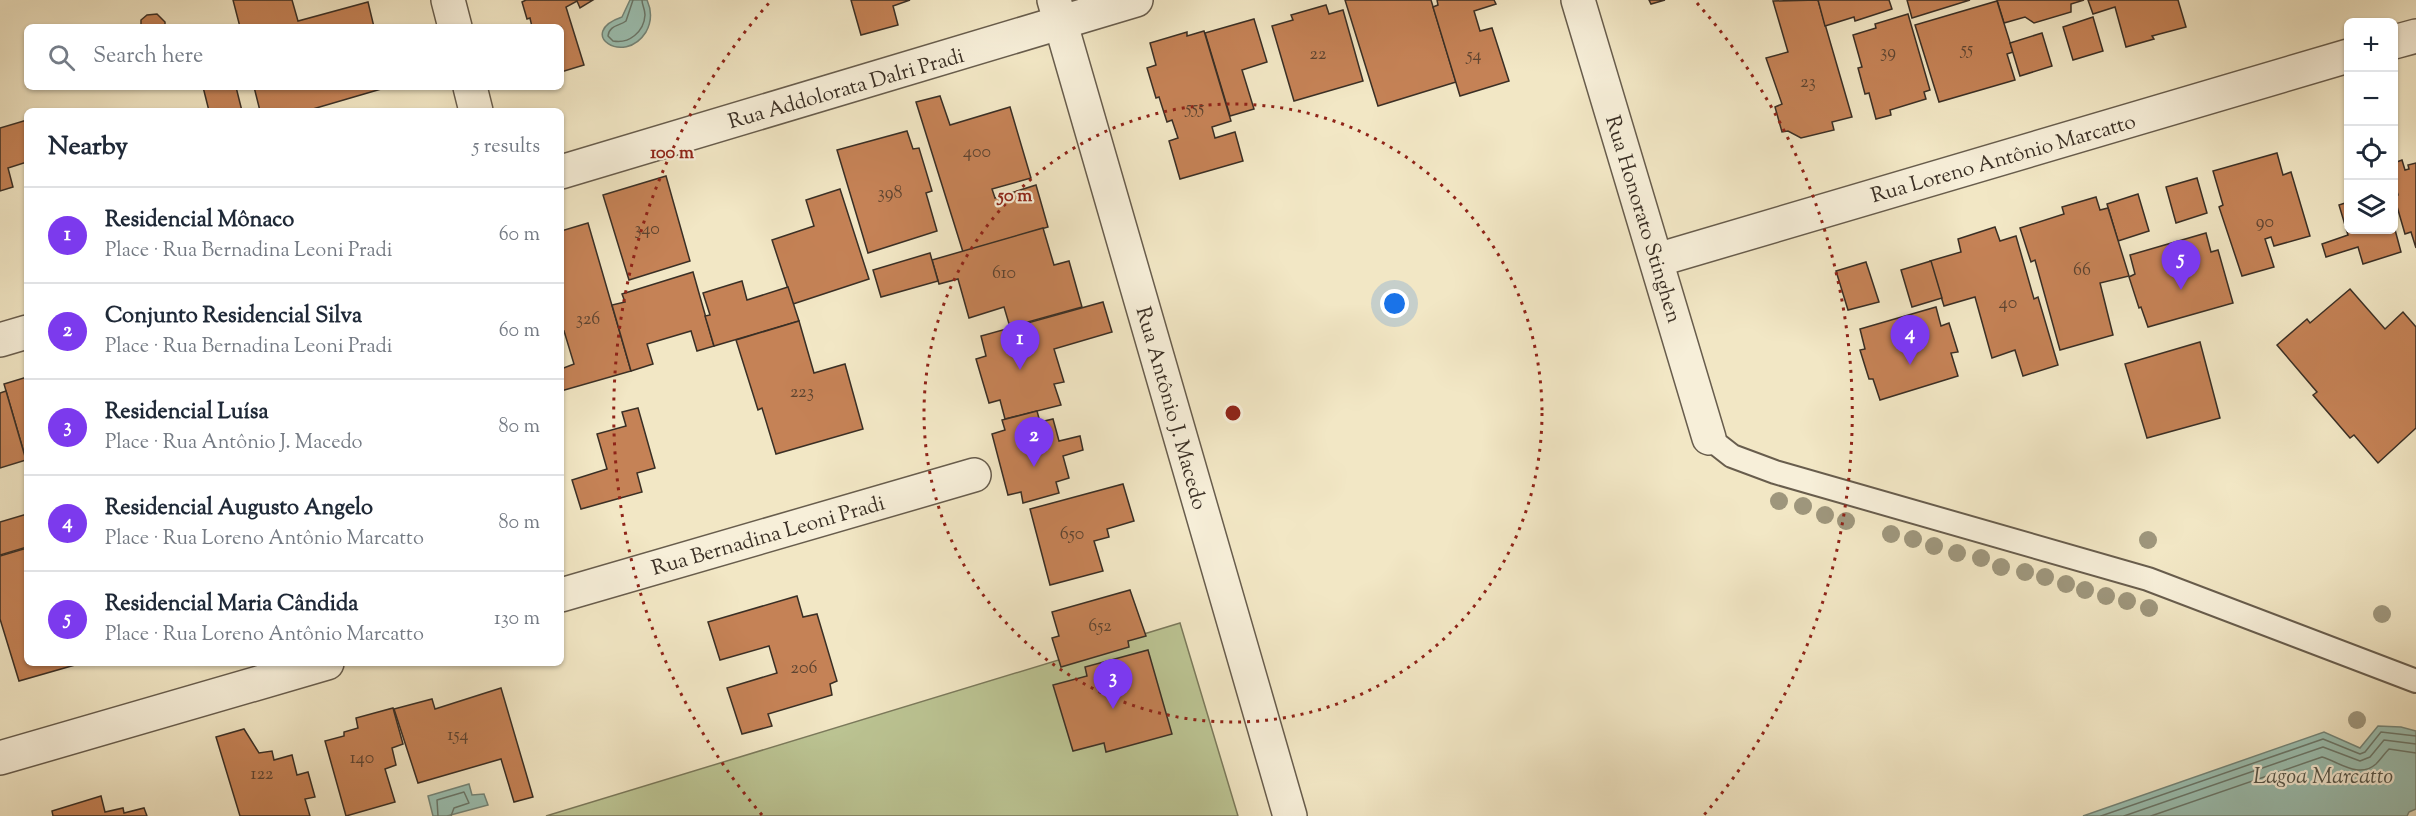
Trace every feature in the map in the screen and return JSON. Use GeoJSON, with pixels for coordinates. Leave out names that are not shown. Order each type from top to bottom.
{"type":"FeatureCollection","features":[{"type":"Feature","properties":{"kind":"street"},"geometry":{"type":"LineString","coordinates":[[448,0],[454,24]]}},
{"type":"Feature","properties":{"kind":"street","name":"Rua Addolorata Dalri Pradi"},"geometry":{"type":"LineString","coordinates":[[564,171],[1058,12],[1136,0]]}},
{"type":"Feature","properties":{"kind":"street","name":"Rua Honorato Stinghen"},"geometry":{"type":"LineString","coordinates":[[1578,0],[1709,438]]}},
{"type":"Feature","properties":{"kind":"street","name":"Rua Antônio J. Macedo"},"geometry":{"type":"LineString","coordinates":[[1058,12],[1290,816]]}},
{"type":"Feature","properties":{"kind":"street"},"geometry":{"type":"LineString","coordinates":[[2398,41],[2416,36]]}},
{"type":"Feature","properties":{"kind":"street","name":"Rua Loreno Antônio Marcatto"},"geometry":{"type":"LineString","coordinates":[[1657,260],[2344,57]]}},
{"type":"Feature","properties":{"kind":"street"},"geometry":{"type":"LineString","coordinates":[[471,90],[475,108]]}},
{"type":"Feature","properties":{"kind":"street"},"geometry":{"type":"LineString","coordinates":[[0,340],[24,333]]}},
{"type":"Feature","properties":{"kind":"street","name":"Rua Bernadina Leoni Pradi"},"geometry":{"type":"LineString","coordinates":[[564,594],[974,476]]}},
{"type":"Feature","properties":{"kind":"street"},"geometry":{"type":"LineString","coordinates":[[0,758],[317,666]]}},
{"type":"Feature","properties":{"kind":"lane"},"geometry":{"type":"LineString","coordinates":[[1709,438],[1732,456],[1775,472],[2148,579],[2416,681]]}},
{"type":"Feature","properties":{"kind":"green space"},"geometry":{"type":"Polygon","coordinates":[[[1180,623],[1238,816],[546,816],[1180,623]]]}},
{"type":"Feature","properties":{"kind":"water"},"geometry":{"type":"Polygon","coordinates":[[[630,0],[647,0],[650,20],[646,32],[637,42],[626,47],[608,44],[603,38],[603,31],[609,24],[622,17],[630,0]]]}},
{"type":"Feature","properties":{"kind":"water","name":"Lagoa Marcatto"},"geometry":{"type":"Polygon","coordinates":[[[2378,726],[2401,727],[2416,731],[2416,809],[2409,812],[2407,816],[2083,816],[2324,732],[2360,748],[2378,726]]]}},
{"type":"Feature","properties":{"kind":"water"},"geometry":{"type":"Polygon","coordinates":[[[469,784],[472,795],[484,794],[488,805],[447,816],[433,816],[428,796],[469,784]]]}},
{"type":"Feature","properties":{"kind":"building"},"geometry":{"type":"Polygon","coordinates":[[[233,0],[292,0],[298,21],[368,2],[373,24],[239,24],[233,0]]]}},
{"type":"Feature","properties":{"kind":"building"},"geometry":{"type":"Polygon","coordinates":[[[526,0],[593,0],[580,8],[577,1],[566,7],[584,65],[564,71],[564,24],[531,24],[530,18],[527,19],[522,2],[526,0]]]}},
{"type":"Feature","properties":{"kind":"building"},"geometry":{"type":"Polygon","coordinates":[[[851,0],[910,0],[893,6],[898,25],[861,35],[851,0]]]}},
{"type":"Feature","properties":{"kind":"building"},"geometry":{"type":"Polygon","coordinates":[[[1345,0],[1431,0],[1456,82],[1378,106],[1345,0]]]}},
{"type":"Feature","properties":{"kind":"building"},"geometry":{"type":"Polygon","coordinates":[[[1437,0],[1494,0],[1496,4],[1474,11],[1480,31],[1492,28],[1509,81],[1460,96],[1433,7],[1438,5],[1437,0]]]}},
{"type":"Feature","properties":{"kind":"building"},"geometry":{"type":"Polygon","coordinates":[[[1649,0],[1665,0],[1651,4],[1649,0]]]}},
{"type":"Feature","properties":{"kind":"building"},"geometry":{"type":"Polygon","coordinates":[[[1818,0],[1852,117],[1832,122],[1834,130],[1801,138],[1788,131],[1782,132],[1775,107],[1782,104],[1766,58],[1788,52],[1773,1],[1818,0]]]}},
{"type":"Feature","properties":{"kind":"building"},"geometry":{"type":"Polygon","coordinates":[[[1818,0],[1889,0],[1892,9],[1855,21],[1854,17],[1825,26],[1818,0]]]}},
{"type":"Feature","properties":{"kind":"building"},"geometry":{"type":"Polygon","coordinates":[[[1907,0],[1970,0],[1912,18],[1907,0]]]}},
{"type":"Feature","properties":{"kind":"building"},"geometry":{"type":"Polygon","coordinates":[[[1997,0],[2084,0],[2071,4],[2071,12],[2034,23],[2025,17],[2004,23],[1997,0]]]}},
{"type":"Feature","properties":{"kind":"building"},"geometry":{"type":"Polygon","coordinates":[[[2088,0],[2178,0],[2186,27],[2152,36],[2154,39],[2126,47],[2115,7],[2093,14],[2088,0]]]}},
{"type":"Feature","properties":{"kind":"building"},"geometry":{"type":"Polygon","coordinates":[[[1997,1],[2013,52],[2007,54],[2015,80],[1939,102],[1915,25],[1997,1]]]}},
{"type":"Feature","properties":{"kind":"building"},"geometry":{"type":"Polygon","coordinates":[[[1326,5],[1329,14],[1343,10],[1363,81],[1294,101],[1272,26],[1293,20],[1291,15],[1326,5]]]}},
{"type":"Feature","properties":{"kind":"building"},"geometry":{"type":"Polygon","coordinates":[[[157,14],[165,24],[141,24],[141,20],[147,15],[157,14]]]}},
{"type":"Feature","properties":{"kind":"building"},"geometry":{"type":"Polygon","coordinates":[[[1908,14],[1930,90],[1924,92],[1926,99],[1890,110],[1891,115],[1876,119],[1869,93],[1865,94],[1858,68],[1862,67],[1853,35],[1876,28],[1875,24],[1908,14]]]}},
{"type":"Feature","properties":{"kind":"building"},"geometry":{"type":"Polygon","coordinates":[[[2093,17],[2103,51],[2073,60],[2063,27],[2093,17]]]}},
{"type":"Feature","properties":{"kind":"building"},"geometry":{"type":"Polygon","coordinates":[[[1254,19],[1267,62],[1242,70],[1254,109],[1230,116],[1205,33],[1254,19]]]}},
{"type":"Feature","properties":{"kind":"building"},"geometry":{"type":"Polygon","coordinates":[[[1204,31],[1231,121],[1212,127],[1215,138],[1235,132],[1243,161],[1180,179],[1169,141],[1178,138],[1172,120],[1167,122],[1159,97],[1156,98],[1147,68],[1156,65],[1150,43],[1187,32],[1187,36],[1204,31]]]}},
{"type":"Feature","properties":{"kind":"building"},"geometry":{"type":"Polygon","coordinates":[[[2042,33],[2052,66],[2020,76],[2010,43],[2042,33]]]}},
{"type":"Feature","properties":{"kind":"building"},"geometry":{"type":"Polygon","coordinates":[[[204,90],[237,90],[241,108],[208,108],[204,90]]]}},
{"type":"Feature","properties":{"kind":"building"},"geometry":{"type":"Polygon","coordinates":[[[255,90],[378,90],[316,108],[259,108],[255,90]]]}},
{"type":"Feature","properties":{"kind":"building"},"geometry":{"type":"Polygon","coordinates":[[[940,96],[950,125],[1010,107],[1031,178],[992,189],[995,198],[1036,185],[1048,227],[963,252],[916,102],[940,96]]]}},
{"type":"Feature","properties":{"kind":"building"},"geometry":{"type":"Polygon","coordinates":[[[24,121],[24,163],[8,168],[13,187],[0,191],[0,128],[24,121]]]}},
{"type":"Feature","properties":{"kind":"building"},"geometry":{"type":"Polygon","coordinates":[[[907,131],[913,149],[919,148],[932,191],[926,193],[937,231],[868,253],[837,150],[907,131]]]}},
{"type":"Feature","properties":{"kind":"building"},"geometry":{"type":"Polygon","coordinates":[[[2277,153],[2283,175],[2291,172],[2310,236],[2274,246],[2271,237],[2265,239],[2274,267],[2242,276],[2219,207],[2223,205],[2213,171],[2277,153]]]}},
{"type":"Feature","properties":{"kind":"building"},"geometry":{"type":"Polygon","coordinates":[[[2402,160],[2405,170],[2409,169],[2408,165],[2416,163],[2416,248],[2411,232],[2405,234],[2398,210],[2398,162],[2402,160]]]}},
{"type":"Feature","properties":{"kind":"building"},"geometry":{"type":"Polygon","coordinates":[[[666,176],[690,261],[629,280],[603,195],[666,176]]]}},
{"type":"Feature","properties":{"kind":"building"},"geometry":{"type":"Polygon","coordinates":[[[2197,178],[2207,213],[2176,223],[2166,187],[2197,178]]]}},
{"type":"Feature","properties":{"kind":"building"},"geometry":{"type":"Polygon","coordinates":[[[840,189],[869,279],[793,304],[772,240],[814,226],[806,200],[840,189]]]}},
{"type":"Feature","properties":{"kind":"building"},"geometry":{"type":"Polygon","coordinates":[[[2138,194],[2149,231],[2118,241],[2107,204],[2138,194]]]}},
{"type":"Feature","properties":{"kind":"building"},"geometry":{"type":"Polygon","coordinates":[[[2096,197],[2100,210],[2108,208],[2129,276],[2100,283],[2113,335],[2060,350],[2035,260],[2031,262],[2020,228],[2064,214],[2062,207],[2096,197]]]}},
{"type":"Feature","properties":{"kind":"building"},"geometry":{"type":"Polygon","coordinates":[[[2344,203],[2344,222],[2339,205],[2344,203]]]}},
{"type":"Feature","properties":{"kind":"building"},"geometry":{"type":"Polygon","coordinates":[[[588,223],[631,371],[564,390],[564,368],[574,364],[564,331],[564,230],[588,223]]]}},
{"type":"Feature","properties":{"kind":"building"},"geometry":{"type":"Polygon","coordinates":[[[1995,227],[2000,241],[2016,236],[2034,299],[2038,297],[2058,365],[2023,376],[2015,350],[1992,358],[1975,297],[1944,306],[1930,261],[1961,252],[1958,239],[1995,227]]]}},
{"type":"Feature","properties":{"kind":"building"},"geometry":{"type":"Polygon","coordinates":[[[1043,228],[1054,265],[1069,261],[1082,307],[1010,327],[1004,307],[969,318],[958,279],[939,284],[932,260],[1043,228]]]}},
{"type":"Feature","properties":{"kind":"building"},"geometry":{"type":"Polygon","coordinates":[[[2206,233],[2211,252],[2218,250],[2233,303],[2148,327],[2129,277],[2135,274],[2130,255],[2206,233]]]}},
{"type":"Feature","properties":{"kind":"building"},"geometry":{"type":"Polygon","coordinates":[[[2396,234],[2401,252],[2363,264],[2358,247],[2326,257],[2322,244],[2348,235],[2396,234]]]}},
{"type":"Feature","properties":{"kind":"building"},"geometry":{"type":"Polygon","coordinates":[[[930,253],[938,281],[881,297],[873,270],[930,253]]]}},
{"type":"Feature","properties":{"kind":"building"},"geometry":{"type":"Polygon","coordinates":[[[1931,261],[1942,298],[1912,307],[1901,270],[1931,261]]]}},
{"type":"Feature","properties":{"kind":"building"},"geometry":{"type":"Polygon","coordinates":[[[1866,262],[1879,302],[1848,310],[1836,271],[1866,262]]]}},
{"type":"Feature","properties":{"kind":"building"},"geometry":{"type":"Polygon","coordinates":[[[693,272],[714,346],[697,351],[691,331],[647,344],[653,364],[631,371],[612,305],[625,302],[622,294],[693,272]]]}},
{"type":"Feature","properties":{"kind":"building"},"geometry":{"type":"Polygon","coordinates":[[[742,281],[747,300],[788,287],[799,321],[714,346],[705,316],[710,315],[703,293],[742,281]]]}},
{"type":"Feature","properties":{"kind":"building"},"geometry":{"type":"Polygon","coordinates":[[[2350,289],[2385,329],[2403,312],[2416,327],[2416,428],[2378,463],[2354,435],[2350,438],[2313,395],[2317,392],[2277,345],[2307,319],[2310,323],[2350,289]]]}},
{"type":"Feature","properties":{"kind":"building"},"geometry":{"type":"Polygon","coordinates":[[[1103,302],[1112,332],[1054,349],[1064,382],[1054,384],[1061,405],[1005,419],[1000,400],[989,403],[976,359],[986,356],[981,336],[1103,302]]]}},
{"type":"Feature","properties":{"kind":"building"},"geometry":{"type":"Polygon","coordinates":[[[1936,307],[1941,326],[1949,323],[1958,352],[1951,353],[1958,376],[1880,400],[1873,379],[1869,379],[1860,350],[1865,349],[1860,329],[1936,307]]]}},
{"type":"Feature","properties":{"kind":"building"},"geometry":{"type":"Polygon","coordinates":[[[799,321],[814,373],[845,364],[863,429],[776,454],[762,408],[758,410],[736,340],[799,321]]]}},
{"type":"Feature","properties":{"kind":"building"},"geometry":{"type":"Polygon","coordinates":[[[2200,342],[2220,418],[2147,438],[2125,364],[2200,342]]]}},
{"type":"Feature","properties":{"kind":"building"},"geometry":{"type":"Polygon","coordinates":[[[24,378],[24,453],[4,384],[24,378]]]}},
{"type":"Feature","properties":{"kind":"building"},"geometry":{"type":"Polygon","coordinates":[[[6,391],[24,453],[24,461],[0,468],[0,393],[6,391]]]}},
{"type":"Feature","properties":{"kind":"building"},"geometry":{"type":"Polygon","coordinates":[[[638,408],[655,468],[637,473],[642,492],[581,509],[572,480],[607,469],[597,434],[626,426],[622,412],[638,408]]]}},
{"type":"Feature","properties":{"kind":"building"},"geometry":{"type":"Polygon","coordinates":[[[1037,411],[1040,422],[1053,419],[1059,441],[1080,436],[1083,450],[1063,456],[1069,478],[1056,482],[1059,493],[1023,503],[1021,492],[1008,495],[992,434],[1005,430],[1002,420],[1037,411]]]}},
{"type":"Feature","properties":{"kind":"building"},"geometry":{"type":"Polygon","coordinates":[[[1123,484],[1134,521],[1107,529],[1109,537],[1094,541],[1103,571],[1050,585],[1030,509],[1123,484]]]}},
{"type":"Feature","properties":{"kind":"building"},"geometry":{"type":"Polygon","coordinates":[[[24,515],[24,548],[0,555],[0,522],[24,515]]]}},
{"type":"Feature","properties":{"kind":"building"},"geometry":{"type":"Polygon","coordinates":[[[24,549],[24,666],[72,666],[19,681],[0,619],[0,556],[24,549]]]}},
{"type":"Feature","properties":{"kind":"building"},"geometry":{"type":"Polygon","coordinates":[[[1130,590],[1146,636],[1128,641],[1129,647],[1061,667],[1052,638],[1059,636],[1052,612],[1130,590]]]}},
{"type":"Feature","properties":{"kind":"building"},"geometry":{"type":"Polygon","coordinates":[[[797,596],[803,617],[817,614],[837,681],[830,684],[832,695],[768,714],[772,726],[742,734],[727,688],[777,673],[769,646],[720,660],[708,622],[797,596]]]}},
{"type":"Feature","properties":{"kind":"building"},"geometry":{"type":"Polygon","coordinates":[[[1148,650],[1172,734],[1106,752],[1104,743],[1073,751],[1053,685],[1087,676],[1085,667],[1148,650]]]}},
{"type":"Feature","properties":{"kind":"building"},"geometry":{"type":"Polygon","coordinates":[[[501,688],[533,797],[514,802],[501,759],[418,783],[394,709],[432,699],[435,709],[501,688]]]}},
{"type":"Feature","properties":{"kind":"building"},"geometry":{"type":"Polygon","coordinates":[[[393,708],[403,744],[392,748],[396,765],[385,769],[395,802],[346,816],[325,741],[344,736],[344,732],[358,728],[356,718],[393,708]]]}},
{"type":"Feature","properties":{"kind":"building"},"geometry":{"type":"Polygon","coordinates":[[[244,729],[259,753],[272,751],[274,760],[292,755],[297,775],[308,772],[315,797],[305,799],[310,816],[240,816],[216,737],[244,729]]]}},
{"type":"Feature","properties":{"kind":"building"},"geometry":{"type":"Polygon","coordinates":[[[101,796],[105,812],[123,808],[124,813],[144,808],[147,816],[53,816],[52,811],[101,796]]]}},
{"type":"Feature","properties":{"kind":"place","name":"Residencial Maria Cândida"},"geometry":{"type":"Point","coordinates":[2181,290]}},
{"type":"Feature","properties":{"kind":"place","name":"Residencial Augusto Angelo"},"geometry":{"type":"Point","coordinates":[1910,365]}},
{"type":"Feature","properties":{"kind":"place","name":"Residencial Mônaco"},"geometry":{"type":"Point","coordinates":[1020,370]}},
{"type":"Feature","properties":{"kind":"place","name":"Conjunto Residencial Silva"},"geometry":{"type":"Point","coordinates":[1034,467]}},
{"type":"Feature","properties":{"kind":"place","name":"Residencial Luísa"},"geometry":{"type":"Point","coordinates":[1113,709]}}]}
